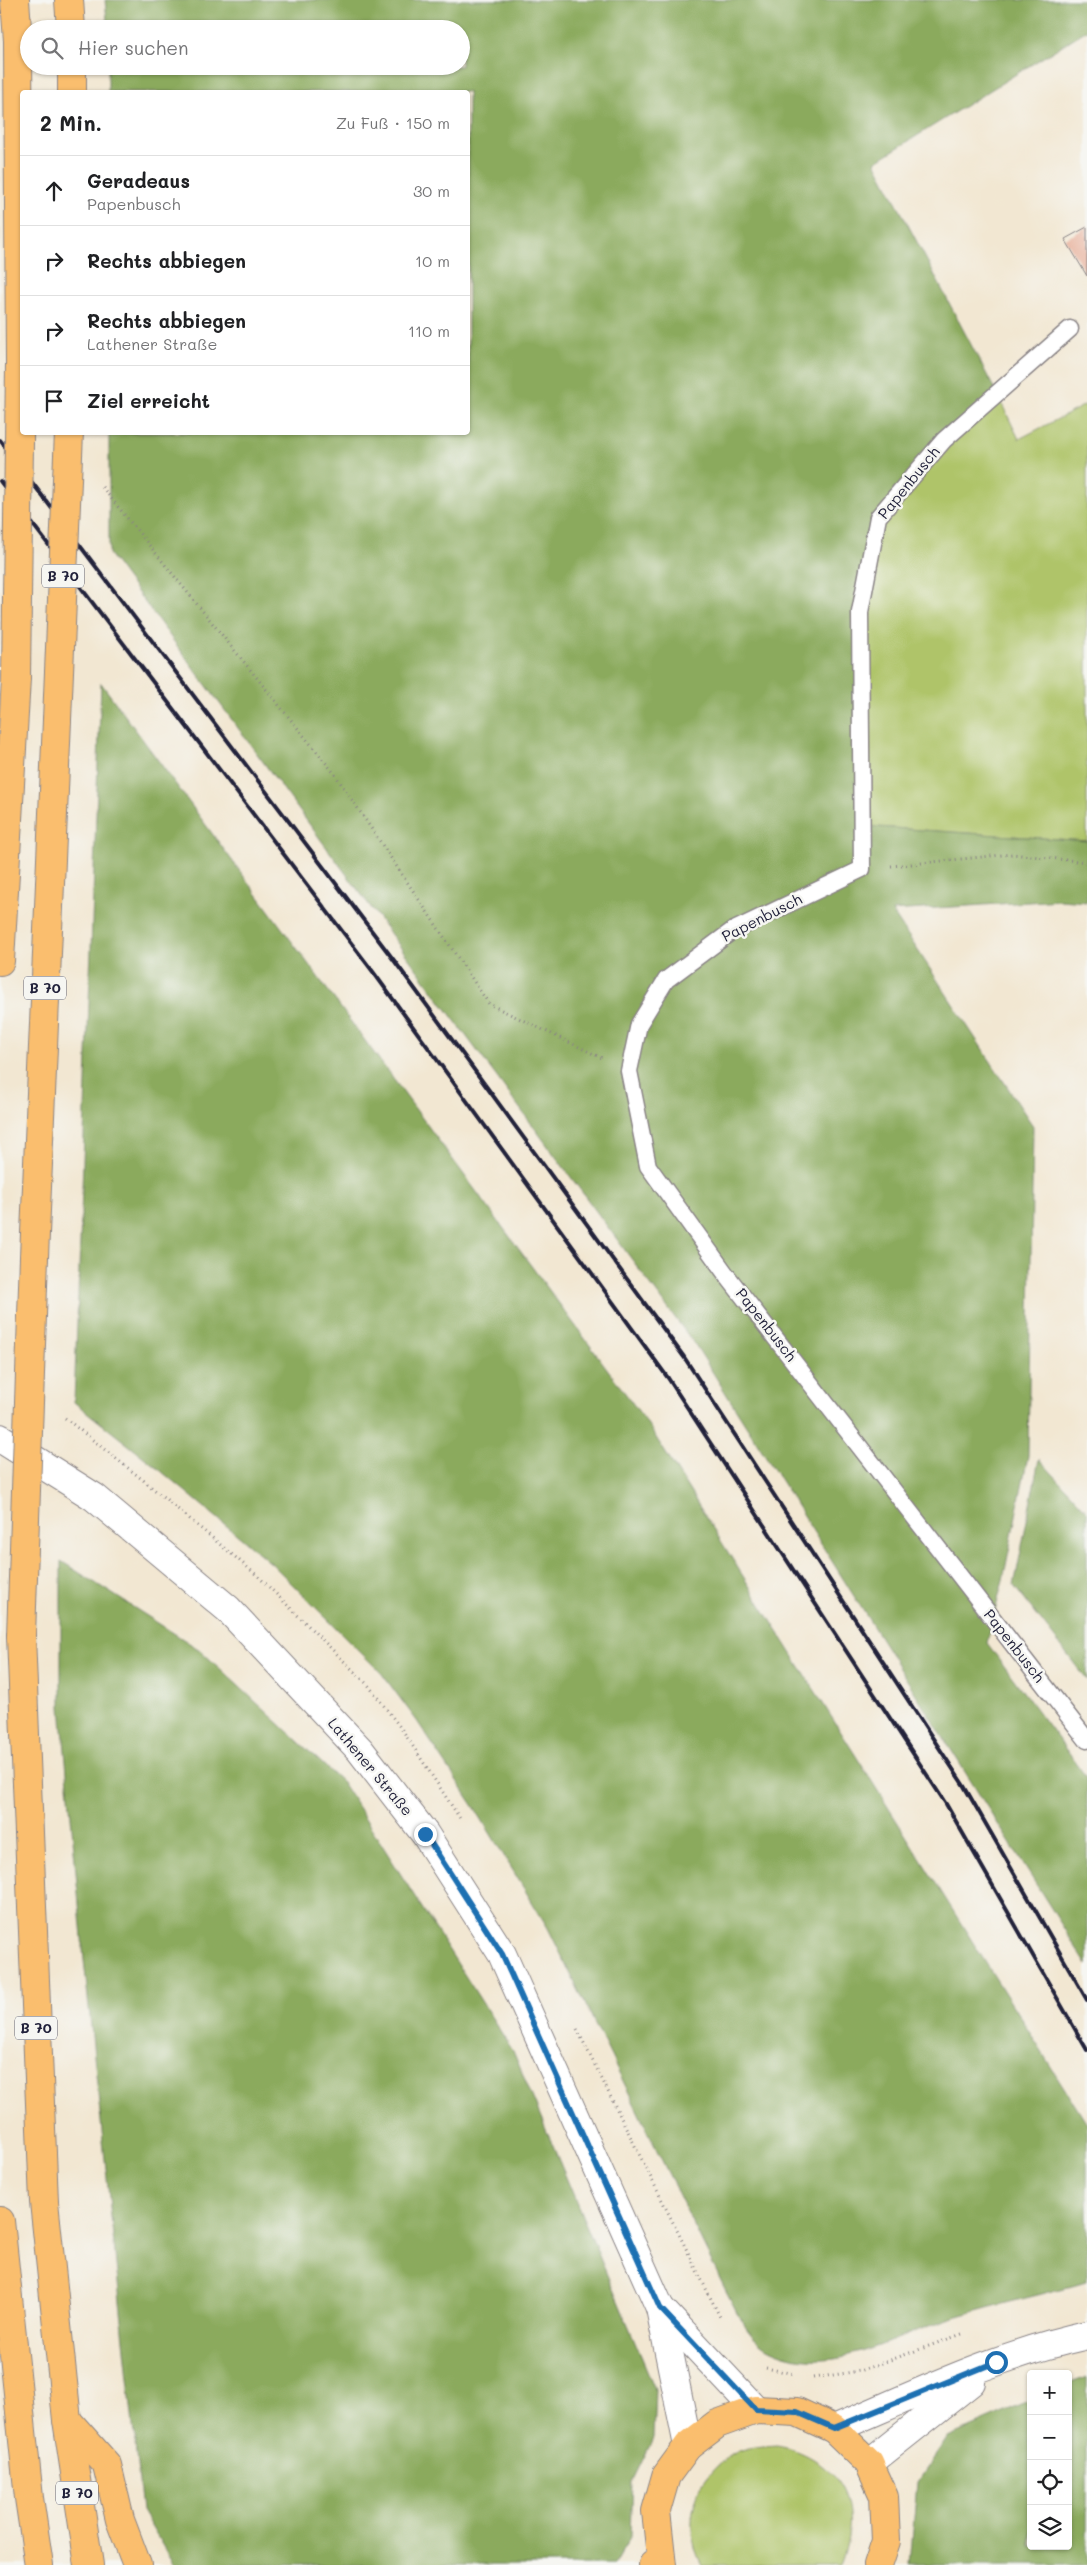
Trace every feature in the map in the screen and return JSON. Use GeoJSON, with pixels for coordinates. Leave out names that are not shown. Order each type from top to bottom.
{"type":"FeatureCollection","features":[{"type":"Feature","properties":{"kind":"main road"},"geometry":{"type":"LineString","coordinates":[[0,961],[16,678],[20,364],[18,41],[15,0]]}},
{"type":"Feature","properties":{"kind":"main road"},"geometry":{"type":"LineString","coordinates":[[68,0],[70,20]]}},
{"type":"Feature","properties":{"kind":"main road"},"geometry":{"type":"LineString","coordinates":[[72,75],[72,90]]}},
{"type":"Feature","properties":{"kind":"main road","name":"B 70"},"geometry":{"type":"LineString","coordinates":[[68,435],[34,1257],[21,1636],[44,2202],[66,2420],[89,2565]]}},
{"type":"Feature","properties":{"kind":"main road"},"geometry":{"type":"LineString","coordinates":[[0,2221],[2,2271],[29,2498],[39,2565]]}},
{"type":"Feature","properties":{"kind":"main road"},"geometry":{"type":"LineString","coordinates":[[658,2563],[656,2511],[666,2476],[688,2446],[717,2424],[756,2410],[797,2412],[834,2428],[869,2463],[884,2496],[886,2541],[878,2565]]}},
{"type":"Feature","properties":{"kind":"main road"},"geometry":{"type":"LineString","coordinates":[[66,2420],[107,2465],[120,2520],[137,2565]]}},
{"type":"Feature","properties":{"kind":"street","name":"Lathener Straße"},"geometry":{"type":"LineString","coordinates":[[0,1438],[94,1497],[228,1609],[360,1750],[419,1826],[502,1954],[660,2308],[688,2446]]}},
{"type":"Feature","properties":{"kind":"street","name":"Lathener Straße"},"geometry":{"type":"LineString","coordinates":[[660,2308],[756,2410]]}},
{"type":"Feature","properties":{"kind":"street"},"geometry":{"type":"LineString","coordinates":[[834,2428],[1042,2345],[1087,2335]]}},
{"type":"Feature","properties":{"kind":"street"},"geometry":{"type":"LineString","coordinates":[[869,2463],[996,2362]]}},
{"type":"Feature","properties":{"kind":"lane","name":"Papenbusch"},"geometry":{"type":"LineString","coordinates":[[1070,329],[944,440],[878,518],[860,612],[862,869],[732,931],[666,980],[639,1024],[629,1071],[648,1166],[728,1277],[1087,1740]]}},
{"type":"Feature","properties":{"kind":"path"},"geometry":{"type":"LineString","coordinates":[[99,484],[334,773],[489,1004],[629,1071]]}},
{"type":"Feature","properties":{"kind":"path"},"geometry":{"type":"LineString","coordinates":[[862,869],[1012,854],[1087,862]]}},
{"type":"Feature","properties":{"kind":"green space"},"geometry":{"type":"Polygon","coordinates":[[[105,0],[1087,0],[1087,30],[875,162],[997,394],[878,517],[860,612],[862,826],[1087,841],[1087,902],[1060,900],[892,911],[1033,1126],[1028,1456],[1003,1580],[987,1643],[1087,1778],[1087,1965],[696,1346],[109,554],[109,435],[470,435],[470,90],[108,90],[108,75],[470,75],[470,20],[107,20],[105,0]]]}},
{"type":"Feature","properties":{"kind":"green space"},"geometry":{"type":"Polygon","coordinates":[[[997,394],[1019,439],[1087,404],[1087,841],[861,826],[860,612],[878,517],[997,394]]]}},
{"type":"Feature","properties":{"kind":"green space"},"geometry":{"type":"Polygon","coordinates":[[[101,683],[645,1420],[1087,2124],[1087,2282],[958,2316],[890,2342],[842,2356],[818,2359],[795,2358],[771,2350],[756,2339],[744,2325],[726,2291],[548,1928],[473,1805],[417,1721],[382,1674],[271,1563],[155,1466],[74,1402],[101,683]]]}},
{"type":"Feature","properties":{"kind":"green space"},"geometry":{"type":"Polygon","coordinates":[[[1039,1459],[1087,1511],[1087,1680],[1014,1586],[1039,1459]]]}},
{"type":"Feature","properties":{"kind":"green space"},"geometry":{"type":"Polygon","coordinates":[[[61,1561],[200,1650],[342,1782],[513,2051],[655,2389],[653,2439],[632,2482],[630,2536],[614,2565],[174,2565],[142,2511],[84,1960],[61,1707],[61,1561]]]}},
{"type":"Feature","properties":{"kind":"green space"},"geometry":{"type":"Polygon","coordinates":[[[1087,2378],[1087,2565],[910,2565],[917,2483],[948,2437],[1027,2403],[1027,2550],[1072,2550],[1072,2384],[1087,2378]]]}},
{"type":"Feature","properties":{"kind":"green space"},"geometry":{"type":"Polygon","coordinates":[[[778,2445],[800,2452],[818,2462],[832,2474],[842,2488],[848,2504],[849,2523],[847,2543],[840,2565],[702,2565],[692,2534],[692,2519],[700,2489],[708,2476],[719,2464],[738,2451],[778,2445]]]}},
{"type":"Feature","properties":{"kind":"building"},"geometry":{"type":"Polygon","coordinates":[[[1087,227],[1087,276],[1065,239],[1087,227]]]}},
{"type":"Feature","properties":{"kind":"railway"},"geometry":{"type":"LineString","coordinates":[[0,440],[393,959],[684,1357],[964,1786],[1087,2000]]}},
{"type":"Feature","properties":{"kind":"railway"},"geometry":{"type":"LineString","coordinates":[[0,481],[374,973],[668,1378],[946,1804],[1087,2050]]}},
{"type":"Feature","properties":{"kind":"route"},"geometry":{"type":"LineString","coordinates":[[425,1834],[502,1954],[660,2308],[756,2410],[797,2412],[834,2428],[996,2362]]}}]}
